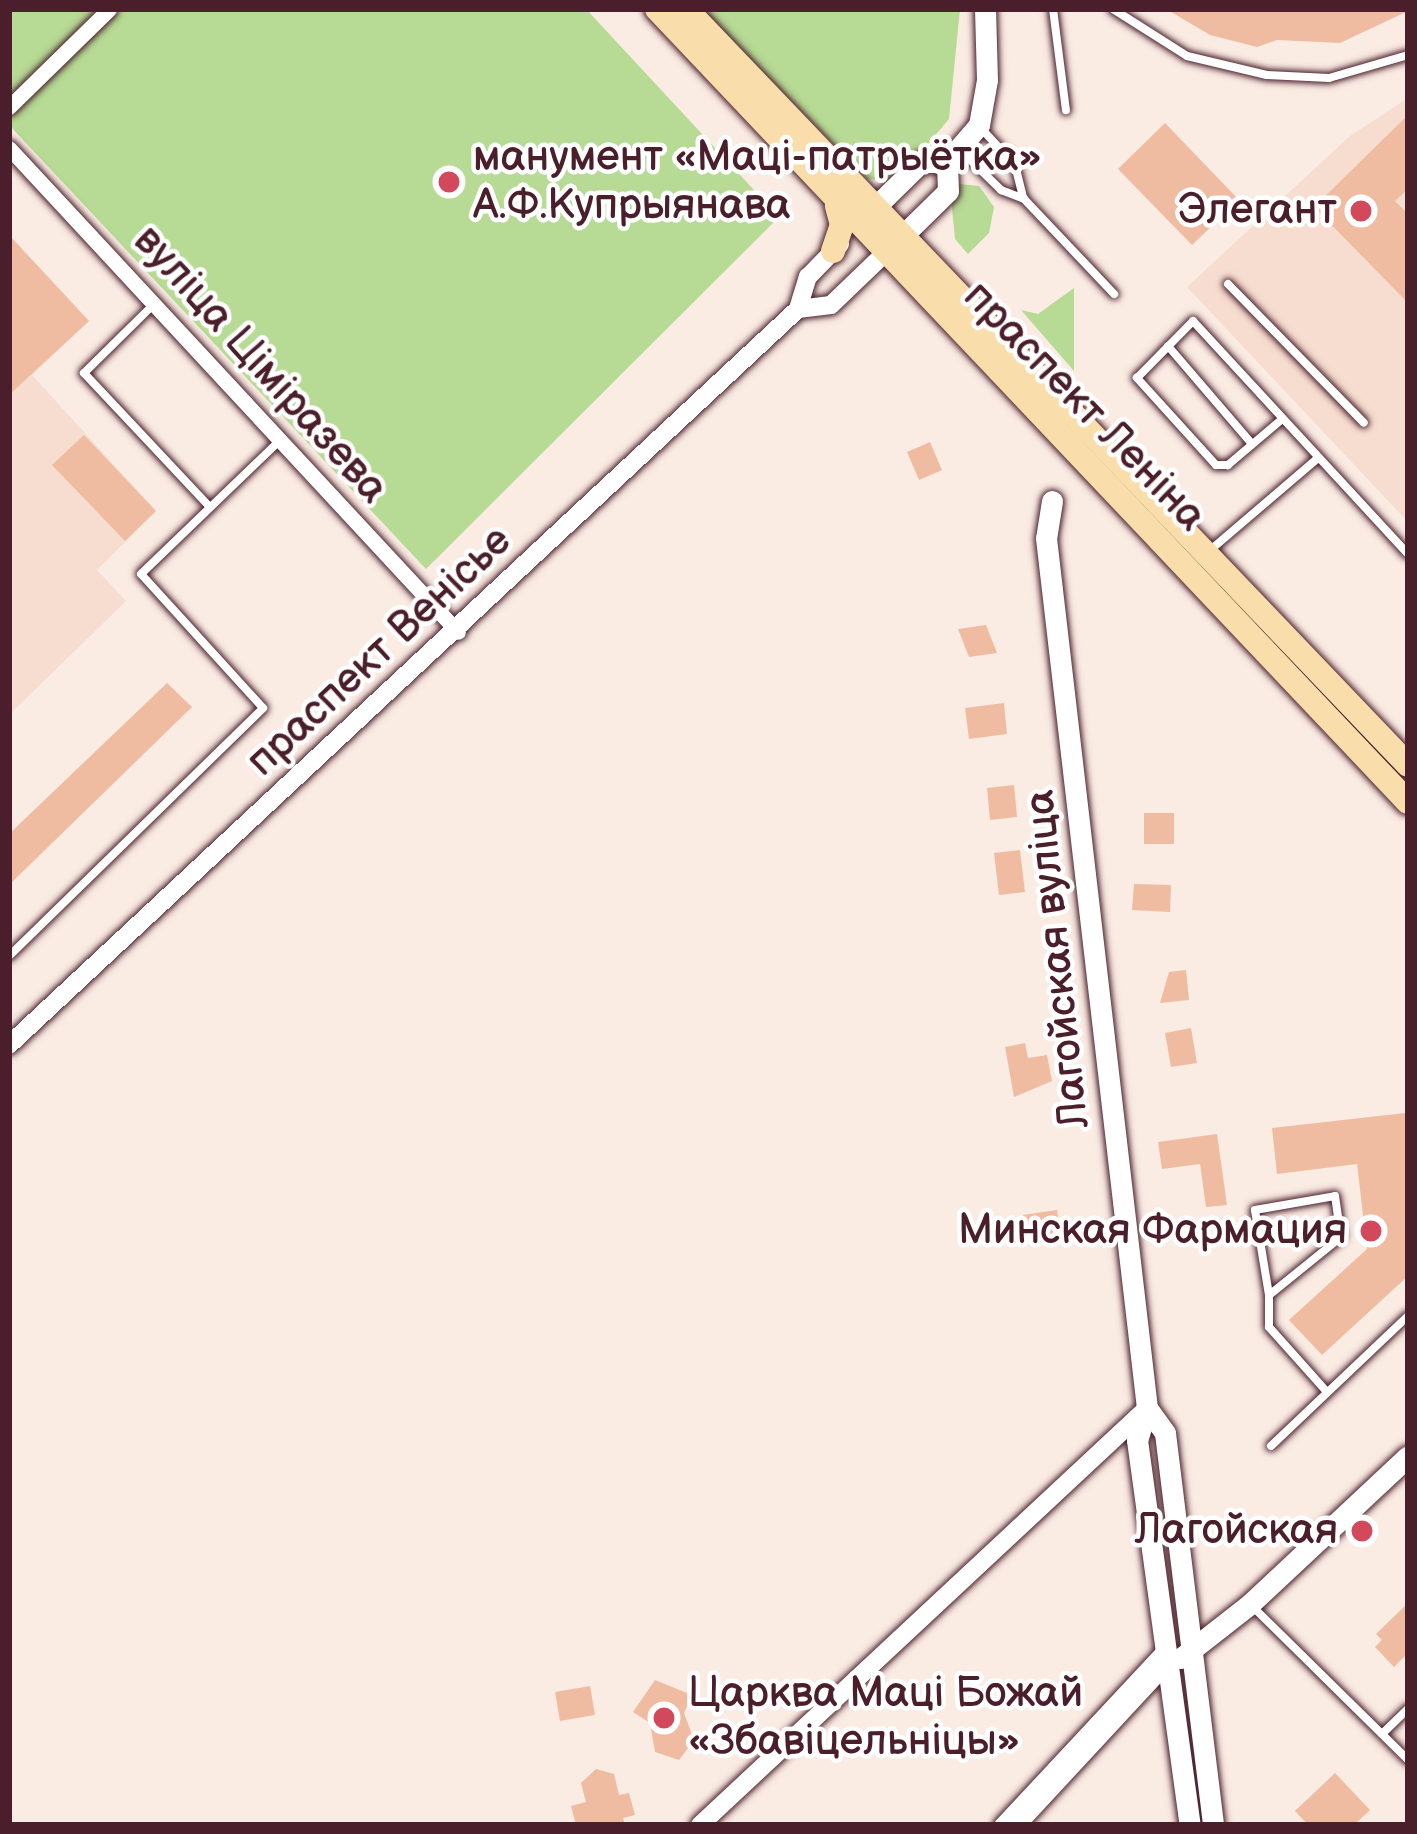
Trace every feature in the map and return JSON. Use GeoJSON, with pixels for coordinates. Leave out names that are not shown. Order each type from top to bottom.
{"type":"FeatureCollection","features":[{"type":"Feature","properties":{"kind":"main road","name":"праспект Леніна"},"geometry":{"type":"LineString","coordinates":[[657,9],[836,203],[865,217]]}},
{"type":"Feature","properties":{"kind":"main road","name":"праспект Леніна"},"geometry":{"type":"LineString","coordinates":[[686,9],[865,217],[1196,562],[1408,802]]}},
{"type":"Feature","properties":{"kind":"main road"},"geometry":{"type":"LineString","coordinates":[[893,245],[948,191],[953,155],[979,125],[988,80],[985,9]]}},
{"type":"Feature","properties":{"kind":"main road"},"geometry":{"type":"LineString","coordinates":[[865,217],[921,162],[953,155]]}},
{"type":"Feature","properties":{"kind":"main road"},"geometry":{"type":"LineString","coordinates":[[833,251],[842,225],[836,203]]}},
{"type":"Feature","properties":{"kind":"main road","name":"Лагойская вуліца"},"geometry":{"type":"LineString","coordinates":[[1052,501],[1046,538],[1147,1408],[1166,1433],[1190,1825]]}},
{"type":"Feature","properties":{"kind":"main road","name":"праспект Леніна"},"geometry":{"type":"LineString","coordinates":[[1196,562],[1408,765]]}},
{"type":"Feature","properties":{"kind":"main road"},"geometry":{"type":"LineString","coordinates":[[1177,1653],[1218,1630],[1250,1604],[1408,1456]]}},
{"type":"Feature","properties":{"kind":"main road","name":"Лагойская вуліца"},"geometry":{"type":"LineString","coordinates":[[1177,1653],[1213,1825]]}},
{"type":"Feature","properties":{"kind":"street"},"geometry":{"type":"LineString","coordinates":[[9,107],[109,9]]}},
{"type":"Feature","properties":{"kind":"street","name":"вуліца Ціміразева"},"geometry":{"type":"LineString","coordinates":[[9,148],[458,632]]}},
{"type":"Feature","properties":{"kind":"street","name":"праспект Венісье"},"geometry":{"type":"LineString","coordinates":[[9,1046],[458,632],[798,309],[808,277],[865,217]]}},
{"type":"Feature","properties":{"kind":"street","name":"праспект Венісье"},"geometry":{"type":"LineString","coordinates":[[798,309],[831,305],[893,245]]}},
{"type":"Feature","properties":{"kind":"street"},"geometry":{"type":"LineString","coordinates":[[700,1825],[1147,1408]]}},
{"type":"Feature","properties":{"kind":"street"},"geometry":{"type":"LineString","coordinates":[[1001,1825],[1177,1653]]}},
{"type":"Feature","properties":{"kind":"street"},"geometry":{"type":"LineString","coordinates":[[1018,1825],[1177,1653]]}},
{"type":"Feature","properties":{"kind":"lane"},"geometry":{"type":"LineString","coordinates":[[1053,9],[1066,110]]}},
{"type":"Feature","properties":{"kind":"lane"},"geometry":{"type":"LineString","coordinates":[[1113,9],[1187,56],[1268,75],[1329,78],[1408,56]]}},
{"type":"Feature","properties":{"kind":"lane"},"geometry":{"type":"LineString","coordinates":[[979,125],[1015,165],[1024,199]]}},
{"type":"Feature","properties":{"kind":"lane"},"geometry":{"type":"LineString","coordinates":[[953,155],[1001,190],[1024,199],[1114,294]]}},
{"type":"Feature","properties":{"kind":"lane"},"geometry":{"type":"LineString","coordinates":[[1228,284],[1364,423]]}},
{"type":"Feature","properties":{"kind":"lane"},"geometry":{"type":"LineString","coordinates":[[155,303],[84,373],[210,507]]}},
{"type":"Feature","properties":{"kind":"lane"},"geometry":{"type":"LineString","coordinates":[[1281,420],[1216,465],[1137,378],[1193,321],[1408,554]]}},
{"type":"Feature","properties":{"kind":"lane"},"geometry":{"type":"LineString","coordinates":[[1168,346],[1252,444]]}},
{"type":"Feature","properties":{"kind":"lane"},"geometry":{"type":"LineString","coordinates":[[9,956],[263,708],[141,574],[280,440]]}},
{"type":"Feature","properties":{"kind":"lane"},"geometry":{"type":"LineString","coordinates":[[1196,562],[1317,459]]}},
{"type":"Feature","properties":{"kind":"lane"},"geometry":{"type":"LineString","coordinates":[[1269,1295],[1341,1237],[1335,1196],[1256,1210],[1269,1327],[1327,1393]]}},
{"type":"Feature","properties":{"kind":"lane"},"geometry":{"type":"LineString","coordinates":[[1271,1446],[1408,1316]]}},
{"type":"Feature","properties":{"kind":"lane"},"geometry":{"type":"LineString","coordinates":[[1250,1604],[1408,1760]]}},
{"type":"Feature","properties":{"kind":"lane"},"geometry":{"type":"LineString","coordinates":[[1382,1734],[1408,1708]]}},
{"type":"Feature","properties":{"kind":"shaded area"},"geometry":{"type":"Polygon","coordinates":[[[1408,98],[1408,522],[1187,287],[1350,136],[1408,98]]]}},
{"type":"Feature","properties":{"kind":"shaded area"},"geometry":{"type":"Polygon","coordinates":[[[9,235],[89,321],[32,375],[156,511],[97,570],[126,601],[9,715],[9,235]]]}},
{"type":"Feature","properties":{"kind":"green space"},"geometry":{"type":"Polygon","coordinates":[[[9,9],[586,9],[779,217],[426,569],[9,125],[9,9]]]}},
{"type":"Feature","properties":{"kind":"green space"},"geometry":{"type":"Polygon","coordinates":[[[702,9],[960,9],[949,119],[905,171],[888,181],[867,179],[702,9]]]}},
{"type":"Feature","properties":{"kind":"green space"},"geometry":{"type":"Polygon","coordinates":[[[979,186],[994,207],[989,233],[968,254],[955,239],[950,188],[979,186]]]}},
{"type":"Feature","properties":{"kind":"green space"},"geometry":{"type":"Polygon","coordinates":[[[1074,288],[1074,371],[1021,310],[1038,314],[1074,288]]]}},
{"type":"Feature","properties":{"kind":"building"},"geometry":{"type":"Polygon","coordinates":[[[1166,9],[1408,11],[1340,43],[1277,40],[1257,47],[1210,35],[1166,9]]]}},
{"type":"Feature","properties":{"kind":"building","name":"Элегант"},"geometry":{"type":"Polygon","coordinates":[[[1408,115],[1408,189],[1395,201],[1408,214],[1408,303],[1314,207],[1408,115]]]}},
{"type":"Feature","properties":{"kind":"building"},"geometry":{"type":"Polygon","coordinates":[[[1165,123],[1239,200],[1192,245],[1118,169],[1165,123]]]}},
{"type":"Feature","properties":{"kind":"building"},"geometry":{"type":"Polygon","coordinates":[[[9,235],[89,321],[9,395],[9,235]]]}},
{"type":"Feature","properties":{"kind":"building"},"geometry":{"type":"Polygon","coordinates":[[[84,435],[156,511],[125,541],[52,465],[84,435]]]}},
{"type":"Feature","properties":{"kind":"building"},"geometry":{"type":"Polygon","coordinates":[[[930,442],[942,470],[919,480],[907,452],[930,442]]]}},
{"type":"Feature","properties":{"kind":"building"},"geometry":{"type":"Polygon","coordinates":[[[986,625],[997,653],[969,657],[958,629],[986,625]]]}},
{"type":"Feature","properties":{"kind":"building"},"geometry":{"type":"Polygon","coordinates":[[[167,683],[192,707],[9,885],[9,834],[167,683]]]}},
{"type":"Feature","properties":{"kind":"building"},"geometry":{"type":"Polygon","coordinates":[[[1004,703],[1007,734],[969,739],[965,708],[1004,703]]]}},
{"type":"Feature","properties":{"kind":"building"},"geometry":{"type":"Polygon","coordinates":[[[1014,785],[1017,817],[990,820],[987,788],[1014,785]]]}},
{"type":"Feature","properties":{"kind":"building"},"geometry":{"type":"Polygon","coordinates":[[[1144,813],[1174,813],[1174,844],[1144,844],[1144,813]]]}},
{"type":"Feature","properties":{"kind":"building"},"geometry":{"type":"Polygon","coordinates":[[[1020,850],[1025,892],[999,895],[994,853],[1020,850]]]}},
{"type":"Feature","properties":{"kind":"building"},"geometry":{"type":"Polygon","coordinates":[[[1134,884],[1171,885],[1170,912],[1132,910],[1134,884]]]}},
{"type":"Feature","properties":{"kind":"building"},"geometry":{"type":"Polygon","coordinates":[[[1186,970],[1189,1000],[1160,1003],[1169,972],[1186,970]]]}},
{"type":"Feature","properties":{"kind":"building"},"geometry":{"type":"Polygon","coordinates":[[[1191,1028],[1197,1063],[1171,1067],[1165,1033],[1191,1028]]]}},
{"type":"Feature","properties":{"kind":"building"},"geometry":{"type":"Polygon","coordinates":[[[1025,1043],[1028,1058],[1047,1055],[1052,1081],[1014,1097],[1005,1047],[1025,1043]]]}},
{"type":"Feature","properties":{"kind":"building"},"geometry":{"type":"Polygon","coordinates":[[[1405,1113],[1408,1276],[1322,1355],[1289,1320],[1367,1249],[1357,1164],[1277,1174],[1272,1128],[1405,1113]]]}},
{"type":"Feature","properties":{"kind":"building"},"geometry":{"type":"Polygon","coordinates":[[[1217,1134],[1227,1205],[1206,1207],[1200,1164],[1162,1169],[1158,1142],[1217,1134]]]}},
{"type":"Feature","properties":{"kind":"building"},"geometry":{"type":"Polygon","coordinates":[[[1057,1210],[1061,1235],[1027,1240],[1023,1215],[1057,1210]]]}},
{"type":"Feature","properties":{"kind":"building"},"geometry":{"type":"Polygon","coordinates":[[[1408,1603],[1408,1653],[1394,1667],[1375,1647],[1382,1640],[1376,1634],[1408,1603]]]}},
{"type":"Feature","properties":{"kind":"building","name":"Царква Маці Божай «Збавіцельніцы»"},"geometry":{"type":"Polygon","coordinates":[[[655,1680],[692,1695],[684,1713],[694,1740],[679,1760],[655,1752],[650,1723],[633,1712],[655,1680]]]}},
{"type":"Feature","properties":{"kind":"building"},"geometry":{"type":"Polygon","coordinates":[[[590,1686],[595,1715],[560,1721],[555,1692],[590,1686]]]}},
{"type":"Feature","properties":{"kind":"building"},"geometry":{"type":"Polygon","coordinates":[[[596,1769],[614,1774],[619,1795],[629,1793],[635,1815],[623,1818],[625,1825],[576,1825],[571,1806],[586,1802],[581,1783],[596,1769]]]}},
{"type":"Feature","properties":{"kind":"building"},"geometry":{"type":"Polygon","coordinates":[[[1335,1773],[1370,1810],[1354,1825],[1308,1825],[1295,1811],[1335,1773]]]}},
{"type":"Feature","properties":{"kind":"place","name":"манумент «Маці-патрыётка» А.Ф.Купрыянава"},"geometry":{"type":"Point","coordinates":[449,182]}},
{"type":"Feature","properties":{"kind":"place","name":"Элегант"},"geometry":{"type":"Point","coordinates":[1361,211]}},
{"type":"Feature","properties":{"kind":"place","name":"Минская Фармация"},"geometry":{"type":"Point","coordinates":[1371,1231]}},
{"type":"Feature","properties":{"kind":"place","name":"Лагойская"},"geometry":{"type":"Point","coordinates":[1362,1531]}},
{"type":"Feature","properties":{"kind":"place","name":"Царква Маці Божай «Збавіцельніцы»"},"geometry":{"type":"Point","coordinates":[664,1718]}}]}
